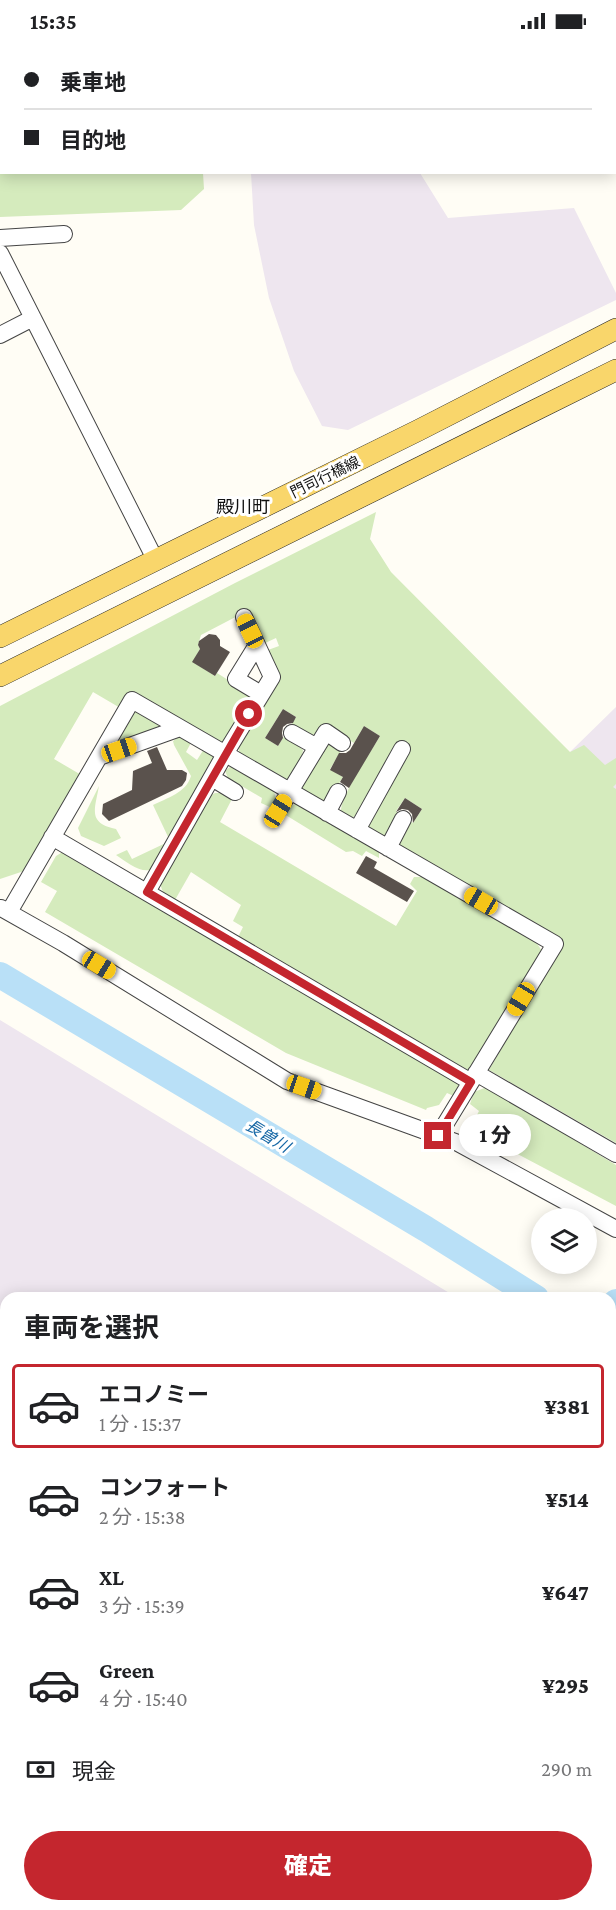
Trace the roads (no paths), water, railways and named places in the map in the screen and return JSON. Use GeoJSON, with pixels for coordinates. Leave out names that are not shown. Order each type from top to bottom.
{"type":"FeatureCollection","features":[{"type":"Feature","properties":{"kind":"main road","name":"門司行橋線"},"geometry":{"type":"LineString","coordinates":[[0,638],[419,430],[616,329]]}},
{"type":"Feature","properties":{"kind":"main road"},"geometry":{"type":"LineString","coordinates":[[0,676],[616,370]]}},
{"type":"Feature","properties":{"kind":"street"},"geometry":{"type":"LineString","coordinates":[[0,238],[64,234]]}},
{"type":"Feature","properties":{"kind":"street"},"geometry":{"type":"LineString","coordinates":[[0,253],[156,561]]}},
{"type":"Feature","properties":{"kind":"street"},"geometry":{"type":"LineString","coordinates":[[0,335],[33,318]]}},
{"type":"Feature","properties":{"kind":"street"},"geometry":{"type":"LineString","coordinates":[[147,892],[225,754],[272,677],[244,617]]}},
{"type":"Feature","properties":{"kind":"street"},"geometry":{"type":"LineString","coordinates":[[257,645],[229,676],[261,694]]}},
{"type":"Feature","properties":{"kind":"street"},"geometry":{"type":"LineString","coordinates":[[438,1136],[555,944],[132,700],[52,837],[4,910],[73,949],[287,1081],[438,1136],[458,1143],[614,1226]]}},
{"type":"Feature","properties":{"kind":"street"},"geometry":{"type":"LineString","coordinates":[[99,757],[180,728]]}},
{"type":"Feature","properties":{"kind":"street"},"geometry":{"type":"LineString","coordinates":[[278,811],[326,732],[342,743]]}},
{"type":"Feature","properties":{"kind":"street"},"geometry":{"type":"LineString","coordinates":[[292,733],[317,747]]}},
{"type":"Feature","properties":{"kind":"street"},"geometry":{"type":"LineString","coordinates":[[357,830],[402,749]]}},
{"type":"Feature","properties":{"kind":"street"},"geometry":{"type":"LineString","coordinates":[[212,778],[235,792]]}},
{"type":"Feature","properties":{"kind":"street"},"geometry":{"type":"LineString","coordinates":[[327,813],[338,792]]}},
{"type":"Feature","properties":{"kind":"street"},"geometry":{"type":"LineString","coordinates":[[388,848],[403,819]]}},
{"type":"Feature","properties":{"kind":"street"},"geometry":{"type":"LineString","coordinates":[[52,837],[473,1078],[616,1154]]}},
{"type":"Feature","properties":{"kind":"waterway","name":"長曽川"},"geometry":{"type":"LineString","coordinates":[[0,975],[426,1229],[526,1292]]}},
{"type":"Feature","properties":{"kind":"district","name":"殿川町"},"geometry":{"type":"Point","coordinates":[243,507]}}]}
